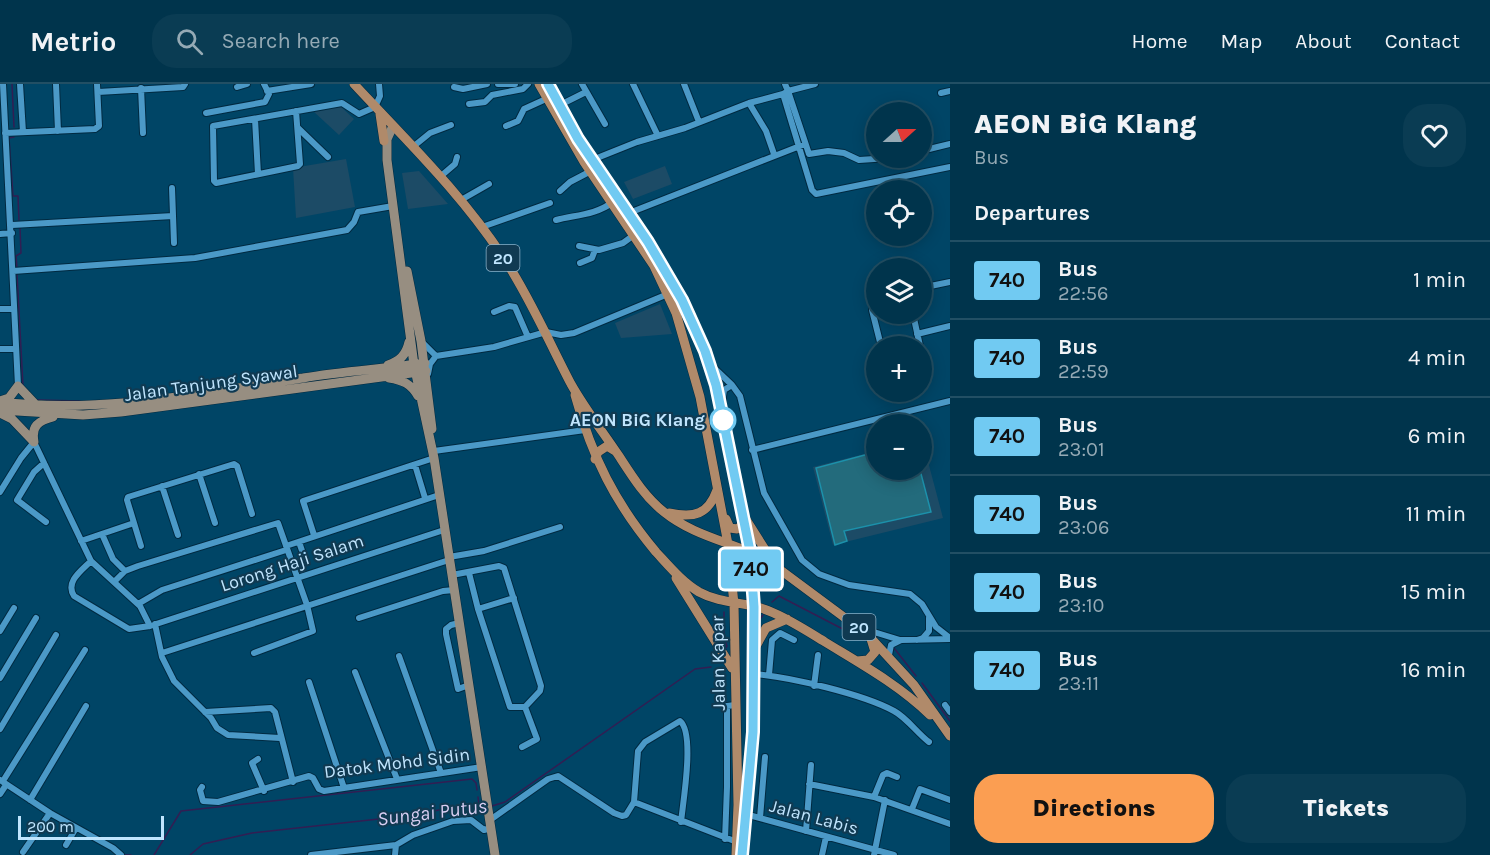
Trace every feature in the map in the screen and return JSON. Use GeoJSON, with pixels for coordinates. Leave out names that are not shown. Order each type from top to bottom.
{"type":"FeatureCollection","features":[{"type":"Feature","properties":{"kind":"highway","name":"20"},"geometry":{"type":"LineString","coordinates":[[354,84],[414,146],[482,226],[512,271],[571,383],[638,483],[664,512],[683,525],[750,551],[776,566],[858,627],[890,657],[914,685],[947,732]]}},
{"type":"Feature","properties":{"kind":"highway","name":"Jalan Kapar"},"geometry":{"type":"LineString","coordinates":[[539,84],[591,171],[635,235],[668,294],[682,332],[700,397],[723,511],[734,604],[736,855]]}},
{"type":"Feature","properties":{"kind":"highway","name":"Jalan Kapar"},"geometry":{"type":"LineString","coordinates":[[548,84],[592,160],[629,213],[682,300],[710,364],[750,551],[754,607],[750,764],[742,855]]}},
{"type":"Feature","properties":{"kind":"highway"},"geometry":{"type":"LineString","coordinates":[[377,109],[385,143],[402,134]]}},
{"type":"Feature","properties":{"kind":"highway","name":"20"},"geometry":{"type":"LineString","coordinates":[[571,383],[595,459],[623,508],[669,567],[698,591],[711,598],[754,607],[787,619],[857,661],[912,699],[947,732]]}},
{"type":"Feature","properties":{"kind":"highway"},"geometry":{"type":"LineString","coordinates":[[595,459],[607,446],[615,451]]}},
{"type":"Feature","properties":{"kind":"highway"},"geometry":{"type":"LineString","coordinates":[[664,512],[688,516],[702,511],[713,502],[718,488]]}},
{"type":"Feature","properties":{"kind":"highway"},"geometry":{"type":"LineString","coordinates":[[723,511],[727,524],[734,529],[741,526],[743,516]]}},
{"type":"Feature","properties":{"kind":"highway"},"geometry":{"type":"LineString","coordinates":[[743,516],[776,566]]}},
{"type":"Feature","properties":{"kind":"highway"},"geometry":{"type":"LineString","coordinates":[[669,567],[727,656],[734,673]]}},
{"type":"Feature","properties":{"kind":"highway"},"geometry":{"type":"LineString","coordinates":[[754,650],[766,628],[787,619]]}},
{"type":"Feature","properties":{"kind":"highway"},"geometry":{"type":"LineString","coordinates":[[735,631],[743,623],[750,626],[754,632]]}},
{"type":"Feature","properties":{"kind":"highway"},"geometry":{"type":"LineString","coordinates":[[857,661],[868,660],[875,652],[874,644],[868,635]]}},
{"type":"Feature","properties":{"kind":"highway"},"geometry":{"type":"LineString","coordinates":[[881,678],[876,671],[875,662],[881,656],[890,657]]}},
{"type":"Feature","properties":{"kind":"main road"},"geometry":{"type":"LineString","coordinates":[[392,125],[385,143],[411,334],[428,389],[444,530],[495,855]]}},
{"type":"Feature","properties":{"kind":"main road"},"geometry":{"type":"LineString","coordinates":[[394,209],[421,341],[423,410]]}},
{"type":"Feature","properties":{"kind":"main road"},"geometry":{"type":"LineString","coordinates":[[379,373],[400,359],[406,352],[411,334]]}},
{"type":"Feature","properties":{"kind":"main road","name":"Jalan Tanjung Syawal"},"geometry":{"type":"LineString","coordinates":[[0,412],[82,416],[122,412],[420,368]]}},
{"type":"Feature","properties":{"kind":"main road"},"geometry":{"type":"LineString","coordinates":[[379,373],[406,382],[414,388],[423,410],[434,454]]}},
{"type":"Feature","properties":{"kind":"main road","name":"Jalan Tanjung Syawal"},"geometry":{"type":"LineString","coordinates":[[0,402],[37,407],[130,402],[323,375],[379,373]]}},
{"type":"Feature","properties":{"kind":"main road"},"geometry":{"type":"LineString","coordinates":[[0,402],[9,398],[18,386],[37,407]]}},
{"type":"Feature","properties":{"kind":"main road"},"geometry":{"type":"LineString","coordinates":[[0,412],[12,419],[34,442]]}},
{"type":"Feature","properties":{"kind":"main road"},"geometry":{"type":"LineString","coordinates":[[34,442],[33,429],[37,423],[61,414]]}},
{"type":"Feature","properties":{"kind":"street"},"geometry":{"type":"LineString","coordinates":[[3,84],[3,129],[12,225],[18,386]]}},
{"type":"Feature","properties":{"kind":"street"},"geometry":{"type":"LineString","coordinates":[[20,84],[23,132]]}},
{"type":"Feature","properties":{"kind":"street"},"geometry":{"type":"LineString","coordinates":[[56,84],[58,131]]}},
{"type":"Feature","properties":{"kind":"street"},"geometry":{"type":"LineString","coordinates":[[3,129],[23,132],[95,129],[99,126],[98,84]]}},
{"type":"Feature","properties":{"kind":"street"},"geometry":{"type":"LineString","coordinates":[[98,92],[183,87],[185,84]]}},
{"type":"Feature","properties":{"kind":"street"},"geometry":{"type":"LineString","coordinates":[[237,87],[248,84]]}},
{"type":"Feature","properties":{"kind":"street"},"geometry":{"type":"LineString","coordinates":[[206,113],[265,102],[269,94],[266,87],[311,84]]}},
{"type":"Feature","properties":{"kind":"street"},"geometry":{"type":"LineString","coordinates":[[296,111],[300,164],[298,166],[216,183],[214,181],[213,126],[255,118],[342,103],[358,114],[377,109],[381,96],[378,84]]}},
{"type":"Feature","properties":{"kind":"street"},"geometry":{"type":"LineString","coordinates":[[454,87],[463,89],[487,84]]}},
{"type":"Feature","properties":{"kind":"street"},"geometry":{"type":"LineString","coordinates":[[498,84],[515,84]]}},
{"type":"Feature","properties":{"kind":"street"},"geometry":{"type":"LineString","coordinates":[[469,104],[485,102],[492,95],[523,89],[528,84]]}},
{"type":"Feature","properties":{"kind":"street"},"geometry":{"type":"LineString","coordinates":[[582,84],[605,124]]}},
{"type":"Feature","properties":{"kind":"street"},"geometry":{"type":"LineString","coordinates":[[633,84],[657,136]]}},
{"type":"Feature","properties":{"kind":"street"},"geometry":{"type":"LineString","coordinates":[[684,84],[699,122]]}},
{"type":"Feature","properties":{"kind":"street"},"geometry":{"type":"LineString","coordinates":[[785,84],[785,93],[802,145],[812,190],[816,194],[950,167]]}},
{"type":"Feature","properties":{"kind":"street"},"geometry":{"type":"LineString","coordinates":[[592,160],[749,103],[815,84]]}},
{"type":"Feature","properties":{"kind":"street"},"geometry":{"type":"LineString","coordinates":[[141,88],[143,133]]}},
{"type":"Feature","properties":{"kind":"street"},"geometry":{"type":"LineString","coordinates":[[941,93],[950,91]]}},
{"type":"Feature","properties":{"kind":"street"},"geometry":{"type":"LineString","coordinates":[[560,105],[586,92]]}},
{"type":"Feature","properties":{"kind":"street"},"geometry":{"type":"LineString","coordinates":[[506,126],[518,121],[524,109],[546,99]]}},
{"type":"Feature","properties":{"kind":"street"},"geometry":{"type":"LineString","coordinates":[[749,103],[766,131],[774,154]]}},
{"type":"Feature","properties":{"kind":"street"},"geometry":{"type":"LineString","coordinates":[[255,118],[258,174]]}},
{"type":"Feature","properties":{"kind":"street"},"geometry":{"type":"LineString","coordinates":[[414,146],[430,133],[451,125]]}},
{"type":"Feature","properties":{"kind":"street"},"geometry":{"type":"LineString","coordinates":[[297,127],[328,157]]}},
{"type":"Feature","properties":{"kind":"street"},"geometry":{"type":"LineString","coordinates":[[932,148],[950,144]]}},
{"type":"Feature","properties":{"kind":"street"},"geometry":{"type":"LineString","coordinates":[[629,213],[774,154],[802,145]]}},
{"type":"Feature","properties":{"kind":"street"},"geometry":{"type":"LineString","coordinates":[[802,145],[809,154],[828,151],[866,160]]}},
{"type":"Feature","properties":{"kind":"street"},"geometry":{"type":"LineString","coordinates":[[441,176],[455,164],[457,157]]}},
{"type":"Feature","properties":{"kind":"street"},"geometry":{"type":"LineString","coordinates":[[560,191],[570,182],[591,171]]}},
{"type":"Feature","properties":{"kind":"street"},"geometry":{"type":"LineString","coordinates":[[461,200],[489,184]]}},
{"type":"Feature","properties":{"kind":"street"},"geometry":{"type":"LineString","coordinates":[[172,189],[174,243]]}},
{"type":"Feature","properties":{"kind":"street"},"geometry":{"type":"LineString","coordinates":[[556,220],[604,209],[613,202]]}},
{"type":"Feature","properties":{"kind":"street"},"geometry":{"type":"LineString","coordinates":[[482,226],[550,203]]}},
{"type":"Feature","properties":{"kind":"street"},"geometry":{"type":"LineString","coordinates":[[13,271],[195,258],[347,230],[354,222],[358,212],[394,209]]}},
{"type":"Feature","properties":{"kind":"street"},"geometry":{"type":"LineString","coordinates":[[12,225],[173,216]]}},
{"type":"Feature","properties":{"kind":"street"},"geometry":{"type":"LineString","coordinates":[[0,234],[12,233]]}},
{"type":"Feature","properties":{"kind":"street"},"geometry":{"type":"LineString","coordinates":[[579,246],[589,246],[595,250],[623,243],[635,235]]}},
{"type":"Feature","properties":{"kind":"street"},"geometry":{"type":"LineString","coordinates":[[580,263],[592,258],[595,250]]}},
{"type":"Feature","properties":{"kind":"street"},"geometry":{"type":"LineString","coordinates":[[932,286],[950,282]]}},
{"type":"Feature","properties":{"kind":"street"},"geometry":{"type":"LineString","coordinates":[[428,389],[428,368],[436,356],[494,347],[546,332],[561,335],[574,333],[668,294]]}},
{"type":"Feature","properties":{"kind":"street"},"geometry":{"type":"LineString","coordinates":[[494,312],[509,306],[515,307],[528,338]]}},
{"type":"Feature","properties":{"kind":"street"},"geometry":{"type":"LineString","coordinates":[[0,309],[14,309]]}},
{"type":"Feature","properties":{"kind":"street"},"geometry":{"type":"LineString","coordinates":[[915,324],[917,334],[950,326]]}},
{"type":"Feature","properties":{"kind":"street"},"geometry":{"type":"LineString","coordinates":[[421,341],[436,356]]}},
{"type":"Feature","properties":{"kind":"street"},"geometry":{"type":"LineString","coordinates":[[0,349],[15,349]]}},
{"type":"Feature","properties":{"kind":"street"},"geometry":{"type":"LineString","coordinates":[[710,364],[740,396],[764,493],[796,552],[812,571],[849,585],[910,594],[927,612],[936,627],[950,638]]}},
{"type":"Feature","properties":{"kind":"street"},"geometry":{"type":"LineString","coordinates":[[722,415],[723,394],[732,385]]}},
{"type":"Feature","properties":{"kind":"street"},"geometry":{"type":"LineString","coordinates":[[753,451],[950,403]]}},
{"type":"Feature","properties":{"kind":"street"},"geometry":{"type":"LineString","coordinates":[[314,535],[303,504],[306,500],[415,465],[434,454],[585,430]]}},
{"type":"Feature","properties":{"kind":"street"},"geometry":{"type":"LineString","coordinates":[[750,439],[763,449]]}},
{"type":"Feature","properties":{"kind":"street"},"geometry":{"type":"LineString","coordinates":[[0,492],[34,442],[91,561],[138,604],[153,625],[174,681],[205,712],[217,728],[228,735],[280,738]]}},
{"type":"Feature","properties":{"kind":"street"},"geometry":{"type":"LineString","coordinates":[[755,463],[763,449]]}},
{"type":"Feature","properties":{"kind":"street"},"geometry":{"type":"LineString","coordinates":[[44,463],[34,471],[17,500],[46,522]]}},
{"type":"Feature","properties":{"kind":"street"},"geometry":{"type":"LineString","coordinates":[[141,546],[127,498],[199,474],[236,464],[252,514]]}},
{"type":"Feature","properties":{"kind":"street"},"geometry":{"type":"LineString","coordinates":[[415,465],[425,498]]}},
{"type":"Feature","properties":{"kind":"street"},"geometry":{"type":"LineString","coordinates":[[199,474],[215,523]]}},
{"type":"Feature","properties":{"kind":"street"},"geometry":{"type":"LineString","coordinates":[[162,486],[178,535]]}},
{"type":"Feature","properties":{"kind":"street"},"geometry":{"type":"LineString","coordinates":[[138,604],[162,590],[286,548],[314,535],[439,495]]}},
{"type":"Feature","properties":{"kind":"street"},"geometry":{"type":"LineString","coordinates":[[114,582],[125,571],[276,522],[307,605],[313,633],[254,653]]}},
{"type":"Feature","properties":{"kind":"street"},"geometry":{"type":"LineString","coordinates":[[81,541],[134,523]]}},
{"type":"Feature","properties":{"kind":"street"},"geometry":{"type":"LineString","coordinates":[[162,653],[449,558],[484,551],[560,527]]}},
{"type":"Feature","properties":{"kind":"street","name":"Lorong Haji Salam"},"geometry":{"type":"LineString","coordinates":[[153,625],[444,530]]}},
{"type":"Feature","properties":{"kind":"street"},"geometry":{"type":"LineString","coordinates":[[102,534],[115,563],[125,571]]}},
{"type":"Feature","properties":{"kind":"street"},"geometry":{"type":"LineString","coordinates":[[299,542],[306,562]]}},
{"type":"Feature","properties":{"kind":"street"},"geometry":{"type":"LineString","coordinates":[[91,561],[70,586],[74,596],[129,629],[153,625]]}},
{"type":"Feature","properties":{"kind":"street"},"geometry":{"type":"LineString","coordinates":[[452,576],[502,566],[541,686],[540,691],[525,707],[510,707],[478,609],[470,573]]}},
{"type":"Feature","properties":{"kind":"street"},"geometry":{"type":"LineString","coordinates":[[359,618],[443,591],[454,590]]}},
{"type":"Feature","properties":{"kind":"street"},"geometry":{"type":"LineString","coordinates":[[478,609],[514,598]]}},
{"type":"Feature","properties":{"kind":"street"},"geometry":{"type":"LineString","coordinates":[[0,631],[14,608]]}},
{"type":"Feature","properties":{"kind":"street"},"geometry":{"type":"LineString","coordinates":[[915,641],[923,638],[929,631],[927,612]]}},
{"type":"Feature","properties":{"kind":"street"},"geometry":{"type":"LineString","coordinates":[[0,678],[36,618]]}},
{"type":"Feature","properties":{"kind":"street"},"geometry":{"type":"LineString","coordinates":[[459,623],[446,629],[446,634],[458,689],[469,685]]}},
{"type":"Feature","properties":{"kind":"street"},"geometry":{"type":"LineString","coordinates":[[858,627],[901,640],[950,638]]}},
{"type":"Feature","properties":{"kind":"street"},"geometry":{"type":"LineString","coordinates":[[769,675],[772,640],[780,633],[794,639]]}},
{"type":"Feature","properties":{"kind":"street"},"geometry":{"type":"LineString","coordinates":[[0,729],[56,635]]}},
{"type":"Feature","properties":{"kind":"street"},"geometry":{"type":"LineString","coordinates":[[890,657],[891,645],[901,640]]}},
{"type":"Feature","properties":{"kind":"street"},"geometry":{"type":"LineString","coordinates":[[0,794],[3,782],[85,650]]}},
{"type":"Feature","properties":{"kind":"street"},"geometry":{"type":"LineString","coordinates":[[814,686],[818,655]]}},
{"type":"Feature","properties":{"kind":"street"},"geometry":{"type":"LineString","coordinates":[[399,656],[441,773]]}},
{"type":"Feature","properties":{"kind":"street"},"geometry":{"type":"LineString","coordinates":[[355,672],[398,780]]}},
{"type":"Feature","properties":{"kind":"street"},"geometry":{"type":"LineString","coordinates":[[754,674],[769,675],[864,699],[896,712],[928,742]]}},
{"type":"Feature","properties":{"kind":"street"},"geometry":{"type":"LineString","coordinates":[[309,682],[344,788]]}},
{"type":"Feature","properties":{"kind":"street"},"geometry":{"type":"LineString","coordinates":[[724,839],[727,787],[727,706],[735,705]]}},
{"type":"Feature","properties":{"kind":"street"},"geometry":{"type":"LineString","coordinates":[[945,705],[950,712]]}},
{"type":"Feature","properties":{"kind":"street"},"geometry":{"type":"LineString","coordinates":[[30,800],[86,706]]}},
{"type":"Feature","properties":{"kind":"street"},"geometry":{"type":"LineString","coordinates":[[522,747],[537,739],[525,707]]}},
{"type":"Feature","properties":{"kind":"street"},"geometry":{"type":"LineString","coordinates":[[205,712],[271,708],[275,712],[293,782]]}},
{"type":"Feature","properties":{"kind":"street"},"geometry":{"type":"LineString","coordinates":[[311,855],[365,852],[396,845],[412,835],[453,821],[471,820],[484,830],[490,820],[548,779],[558,776],[622,816],[626,815],[634,802],[638,751],[645,742],[680,721],[684,725],[687,747],[681,822]]}},
{"type":"Feature","properties":{"kind":"street"},"geometry":{"type":"LineString","coordinates":[[760,818],[765,757]]}},
{"type":"Feature","properties":{"kind":"street"},"geometry":{"type":"LineString","coordinates":[[258,759],[252,763],[264,791]]}},
{"type":"Feature","properties":{"kind":"street"},"geometry":{"type":"LineString","coordinates":[[750,764],[764,767]]}},
{"type":"Feature","properties":{"kind":"street"},"geometry":{"type":"LineString","coordinates":[[806,831],[811,765]]}},
{"type":"Feature","properties":{"kind":"street","name":"Datok Mohd Sidin"},"geometry":{"type":"LineString","coordinates":[[202,787],[200,790],[203,801],[218,802],[311,776],[320,790],[482,767]]}},
{"type":"Feature","properties":{"kind":"street"},"geometry":{"type":"LineString","coordinates":[[874,796],[883,775],[887,773],[897,777]]}},
{"type":"Feature","properties":{"kind":"street"},"geometry":{"type":"LineString","coordinates":[[3,782],[50,813],[120,853]]}},
{"type":"Feature","properties":{"kind":"street"},"geometry":{"type":"LineString","coordinates":[[809,784],[874,796],[950,824]]}},
{"type":"Feature","properties":{"kind":"street"},"geometry":{"type":"LineString","coordinates":[[912,809],[920,789],[950,800]]}},
{"type":"Feature","properties":{"kind":"street"},"geometry":{"type":"LineString","coordinates":[[874,852],[885,800]]}},
{"type":"Feature","properties":{"kind":"street"},"geometry":{"type":"LineString","coordinates":[[634,802],[736,842]]}},
{"type":"Feature","properties":{"kind":"street"},"geometry":{"type":"LineString","coordinates":[[23,852],[50,813]]}},
{"type":"Feature","properties":{"kind":"street","name":"Jalan Labis"},"geometry":{"type":"LineString","coordinates":[[746,814],[874,852],[894,855]]}},
{"type":"Feature","properties":{"kind":"street"},"geometry":{"type":"LineString","coordinates":[[66,845],[76,828]]}},
{"type":"Feature","properties":{"kind":"street"},"geometry":{"type":"LineString","coordinates":[[822,855],[826,837]]}},
{"type":"Feature","properties":{"kind":"street"},"geometry":{"type":"LineString","coordinates":[[395,855],[396,845]]}},
{"type":"Feature","properties":{"kind":"shaded area"},"geometry":{"type":"Polygon","coordinates":[[[339,105],[354,119],[339,135],[313,111],[339,105]]]}},
{"type":"Feature","properties":{"kind":"shaded area"},"geometry":{"type":"Polygon","coordinates":[[[346,159],[355,207],[296,218],[293,168],[346,159]]]}},
{"type":"Feature","properties":{"kind":"shaded area"},"geometry":{"type":"Polygon","coordinates":[[[665,166],[672,184],[633,199],[624,182],[665,166]]]}},
{"type":"Feature","properties":{"kind":"shaded area"},"geometry":{"type":"Polygon","coordinates":[[[419,171],[448,204],[408,209],[402,173],[419,171]]]}},
{"type":"Feature","properties":{"kind":"shaded area"},"geometry":{"type":"Polygon","coordinates":[[[660,304],[672,334],[621,338],[615,323],[660,304]]]}},
{"type":"Feature","properties":{"kind":"shaded area"},"geometry":{"type":"Polygon","coordinates":[[[866,454],[866,480],[932,480],[932,477],[943,518],[833,545],[813,467],[866,454]]]}},
{"type":"Feature","properties":{"kind":"building"},"geometry":{"type":"Polygon","coordinates":[[[866,455],[866,480],[923,480],[931,512],[844,531],[847,541],[835,545],[816,468],[866,455]]]}},
{"type":"Feature","properties":{"kind":"waterway"},"geometry":{"type":"LineString","coordinates":[[12,84],[14,127]]}},
{"type":"Feature","properties":{"kind":"waterway"},"geometry":{"type":"LineString","coordinates":[[14,137],[9,138],[13,196],[18,196],[19,220]]}},
{"type":"Feature","properties":{"kind":"waterway"},"geometry":{"type":"LineString","coordinates":[[17,268],[16,256],[21,253],[20,228]]}},
{"type":"Feature","properties":{"kind":"waterway"},"geometry":{"type":"LineString","coordinates":[[17,274],[23,386]]}},
{"type":"Feature","properties":{"kind":"waterway"},"geometry":{"type":"LineString","coordinates":[[37,400],[80,401]]}},
{"type":"Feature","properties":{"kind":"waterway"},"geometry":{"type":"LineString","coordinates":[[772,602],[779,596],[864,640]]}},
{"type":"Feature","properties":{"kind":"waterway"},"geometry":{"type":"LineString","coordinates":[[724,612],[724,638],[727,646],[725,649]]}},
{"type":"Feature","properties":{"kind":"waterway"},"geometry":{"type":"LineString","coordinates":[[760,619],[763,615]]}},
{"type":"Feature","properties":{"kind":"waterway"},"geometry":{"type":"LineString","coordinates":[[894,648],[916,676]]}},
{"type":"Feature","properties":{"kind":"waterway","name":"Sungai Putus"},"geometry":{"type":"LineString","coordinates":[[492,806],[505,802],[695,669],[711,667]]}},
{"type":"Feature","properties":{"kind":"waterway"},"geometry":{"type":"LineString","coordinates":[[922,683],[950,721]]}},
{"type":"Feature","properties":{"kind":"waterway"},"geometry":{"type":"LineString","coordinates":[[154,855],[181,811],[472,779],[476,783],[477,790]]}},
{"type":"Feature","properties":{"kind":"waterway"},"geometry":{"type":"LineString","coordinates":[[478,797],[479,805]]}},
{"type":"Feature","properties":{"kind":"waterway","name":"Sungai Putus"},"geometry":{"type":"LineString","coordinates":[[190,855],[203,844],[252,833],[415,815],[453,807],[484,806]]}},
{"type":"Feature","properties":{"kind":"waterway"},"geometry":{"type":"LineString","coordinates":[[125,855],[131,855]]}},
{"type":"Feature","properties":{"kind":"bus line","name":"740"},"geometry":{"type":"LineString","coordinates":[[548,84],[578,139],[648,242],[682,300],[705,351],[716,385],[750,551],[754,607],[753,732],[742,855]]}},
{"type":"Feature","properties":{"kind":"place","name":"AEON BiG Klang"},"geometry":{"type":"Point","coordinates":[723,420]}}]}
